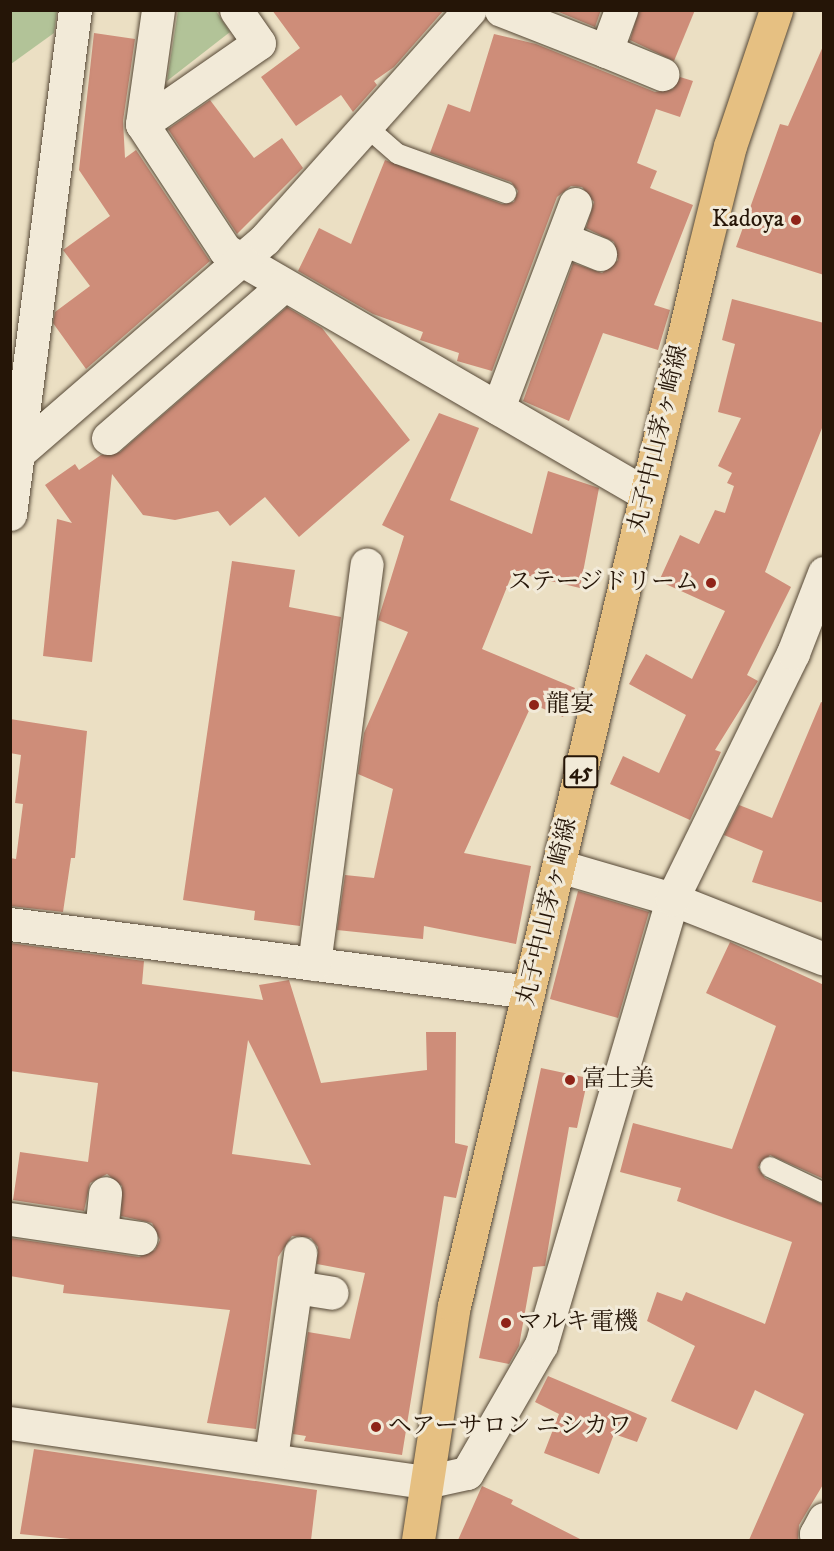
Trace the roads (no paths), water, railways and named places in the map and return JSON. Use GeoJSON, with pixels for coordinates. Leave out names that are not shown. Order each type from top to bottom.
{"type":"FeatureCollection","features":[{"type":"Feature","properties":{"kind":"main road","name":"丸子中山茅ヶ崎線"},"geometry":{"type":"LineString","coordinates":[[418,1540],[454,1306],[645,493],[730,146],[776,10]]}},
{"type":"Feature","properties":{"kind":"street"},"geometry":{"type":"LineString","coordinates":[[10,514],[15,457],[75,10]]}},
{"type":"Feature","properties":{"kind":"street"},"geometry":{"type":"LineString","coordinates":[[158,10],[142,124],[225,250],[645,493]]}},
{"type":"Feature","properties":{"kind":"street"},"geometry":{"type":"LineString","coordinates":[[142,124],[259,43],[236,10]]}},
{"type":"Feature","properties":{"kind":"street"},"geometry":{"type":"LineString","coordinates":[[606,51],[621,10]]}},
{"type":"Feature","properties":{"kind":"street"},"geometry":{"type":"LineString","coordinates":[[108,438],[262,272],[466,12]]}},
{"type":"Feature","properties":{"kind":"street"},"geometry":{"type":"LineString","coordinates":[[504,12],[662,74]]}},
{"type":"Feature","properties":{"kind":"street"},"geometry":{"type":"LineString","coordinates":[[498,408],[575,204]]}},
{"type":"Feature","properties":{"kind":"street"},"geometry":{"type":"LineString","coordinates":[[563,239],[600,254]]}},
{"type":"Feature","properties":{"kind":"street"},"geometry":{"type":"LineString","coordinates":[[15,457],[262,272]]}},
{"type":"Feature","properties":{"kind":"street"},"geometry":{"type":"LineString","coordinates":[[314,964],[367,564]]}},
{"type":"Feature","properties":{"kind":"street"},"geometry":{"type":"LineString","coordinates":[[10,1423],[272,1458],[426,1482],[467,1473],[541,1345],[672,899],[793,652],[824,573]]}},
{"type":"Feature","properties":{"kind":"street"},"geometry":{"type":"LineString","coordinates":[[559,866],[672,899],[824,959]]}},
{"type":"Feature","properties":{"kind":"street"},"geometry":{"type":"LineString","coordinates":[[10,924],[529,992]]}},
{"type":"Feature","properties":{"kind":"street"},"geometry":{"type":"LineString","coordinates":[[101,1232],[105,1193]]}},
{"type":"Feature","properties":{"kind":"street"},"geometry":{"type":"LineString","coordinates":[[10,1219],[141,1238]]}},
{"type":"Feature","properties":{"kind":"street"},"geometry":{"type":"LineString","coordinates":[[272,1458],[300,1253]]}},
{"type":"Feature","properties":{"kind":"street"},"geometry":{"type":"LineString","coordinates":[[296,1287],[332,1293]]}},
{"type":"Feature","properties":{"kind":"lane"},"geometry":{"type":"LineString","coordinates":[[372,132],[398,154],[506,193]]}},
{"type":"Feature","properties":{"kind":"lane"},"geometry":{"type":"LineString","coordinates":[[770,1167],[824,1193]]}},
{"type":"Feature","properties":{"kind":"place","name":"Kadoya"},"geometry":{"type":"Point","coordinates":[796,220]}},
{"type":"Feature","properties":{"kind":"place","name":"ステージドリーム"},"geometry":{"type":"Point","coordinates":[711,583]}},
{"type":"Feature","properties":{"kind":"place","name":"龍宴"},"geometry":{"type":"Point","coordinates":[534,705]}},
{"type":"Feature","properties":{"kind":"place","name":"富士美"},"geometry":{"type":"Point","coordinates":[570,1080]}},
{"type":"Feature","properties":{"kind":"place","name":"マルキ電機"},"geometry":{"type":"Point","coordinates":[506,1323]}},
{"type":"Feature","properties":{"kind":"place","name":"ヘアーサロン ニシカワ"},"geometry":{"type":"Point","coordinates":[376,1427]}}]}
